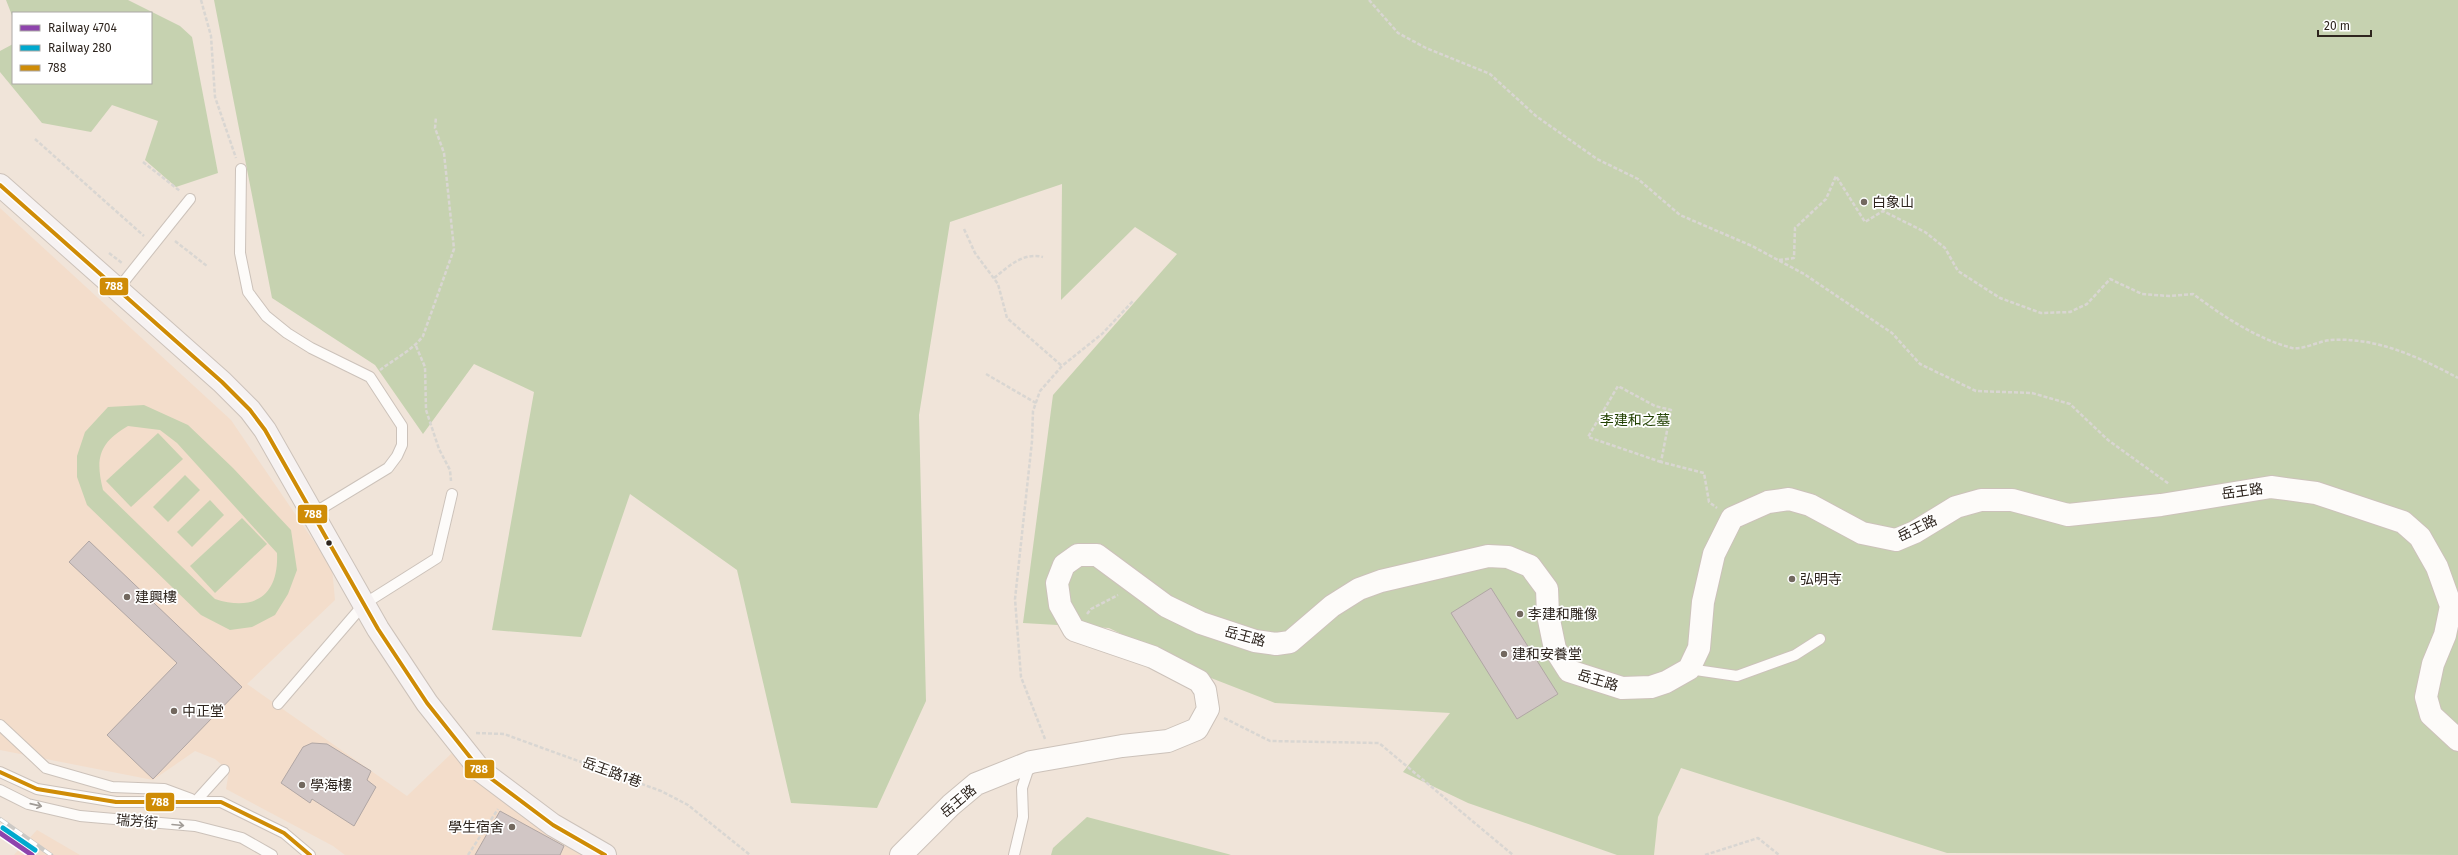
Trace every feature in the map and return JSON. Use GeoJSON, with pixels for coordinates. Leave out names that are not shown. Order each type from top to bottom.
{"type":"FeatureCollection","features":[{"type":"Feature","properties":{"kind":"main road"},"geometry":{"type":"LineString","coordinates":[[0,185],[222,382],[250,410],[265,430],[314,513],[364,604],[427,703],[481,771],[553,824],[605,855]]}},
{"type":"Feature","properties":{"kind":"street","name":"岳王路"},"geometry":{"type":"LineString","coordinates":[[1732,518],[1768,502],[1789,499],[1810,505],[1862,533],[1896,540],[1915,532],[1956,507],[1981,500],[2012,500],[2068,515],[2161,505],[2271,486],[2316,493],[2403,522],[2420,537],[2438,567],[2451,606],[2445,635],[2433,664],[2426,697],[2431,715],[2458,740]]}},
{"type":"Feature","properties":{"kind":"street"},"geometry":{"type":"LineString","coordinates":[[1689,669],[1699,648],[1703,602],[1714,554],[1732,518]]}},
{"type":"Feature","properties":{"kind":"street","name":"岳王路"},"geometry":{"type":"LineString","coordinates":[[1074,630],[1060,606],[1057,583],[1064,565],[1078,555],[1098,554],[1166,606],[1201,623],[1255,641],[1276,644],[1290,642],[1332,606],[1359,589],[1381,581],[1488,556],[1508,557],[1530,566],[1547,589],[1548,615],[1554,649],[1569,671],[1622,688],[1651,687],[1666,682],[1689,669]]}},
{"type":"Feature","properties":{"kind":"street"},"geometry":{"type":"LineString","coordinates":[[1074,630],[1153,657],[1199,681],[1205,690],[1208,709]]}},
{"type":"Feature","properties":{"kind":"street","name":"岳王路"},"geometry":{"type":"LineString","coordinates":[[901,855],[951,805],[976,784],[1040,760],[1122,746],[1168,741],[1197,729],[1208,709]]}},
{"type":"Feature","properties":{"kind":"lane"},"geometry":{"type":"LineString","coordinates":[[241,169],[240,253],[248,292],[266,316],[287,332],[311,348],[370,377],[402,426],[402,445],[398,456],[388,468],[314,513]]}},
{"type":"Feature","properties":{"kind":"lane"},"geometry":{"type":"LineString","coordinates":[[118,289],[190,199]]}},
{"type":"Feature","properties":{"kind":"lane"},"geometry":{"type":"LineString","coordinates":[[278,704],[364,604],[437,558],[452,494]]}},
{"type":"Feature","properties":{"kind":"lane"},"geometry":{"type":"LineString","coordinates":[[1689,669],[1737,676],[1795,655],[1820,640]]}},
{"type":"Feature","properties":{"kind":"lane"},"geometry":{"type":"LineString","coordinates":[[0,725],[46,768],[112,787],[164,789],[196,802],[224,770]]}},
{"type":"Feature","properties":{"kind":"lane"},"geometry":{"type":"LineString","coordinates":[[1014,855],[1023,817],[1022,788],[1040,760]]}},
{"type":"Feature","properties":{"kind":"lane","name":"瑞芳街"},"geometry":{"type":"LineString","coordinates":[[0,772],[37,789],[116,802],[221,802],[284,833],[310,855]]}},
{"type":"Feature","properties":{"kind":"lane","name":"瑞芳街"},"geometry":{"type":"LineString","coordinates":[[0,790],[28,804],[80,816],[195,826],[242,838],[272,855]]}},
{"type":"Feature","properties":{"kind":"path"},"geometry":{"type":"LineString","coordinates":[[201,0],[211,36],[215,97],[241,169]]}},
{"type":"Feature","properties":{"kind":"path"},"geometry":{"type":"LineString","coordinates":[[1369,0],[1398,33],[1426,48],[1490,74],[1536,116],[1597,159],[1638,179],[1680,215],[1752,246],[1804,274],[1892,333],[1920,364],[1976,391],[2032,392],[2070,404],[2108,440],[2191,499]]}},
{"type":"Feature","properties":{"kind":"path"},"geometry":{"type":"LineString","coordinates":[[370,377],[406,350],[416,346],[423,336],[454,250],[444,153],[435,128],[436,117]]}},
{"type":"Feature","properties":{"kind":"path"},"geometry":{"type":"LineString","coordinates":[[35,139],[154,244]]}},
{"type":"Feature","properties":{"kind":"path"},"geometry":{"type":"LineString","coordinates":[[143,162],[190,199]]}},
{"type":"Feature","properties":{"kind":"path"},"geometry":{"type":"LineString","coordinates":[[1778,260],[1794,258],[1795,228],[1826,199],[1836,176],[1865,222],[1883,211],[1925,232],[1945,248],[1958,271],[2000,298],[2041,313],[2070,312],[2087,304],[2110,279],[2142,294],[2169,296],[2193,294],[2224,317],[2254,334],[2294,348],[2331,340],[2381,344],[2433,364],[2458,378]]}},
{"type":"Feature","properties":{"kind":"path"},"geometry":{"type":"LineString","coordinates":[[964,229],[974,253],[998,284],[1007,318],[1062,366]]}},
{"type":"Feature","properties":{"kind":"path"},"geometry":{"type":"LineString","coordinates":[[164,232],[207,266]]}},
{"type":"Feature","properties":{"kind":"path"},"geometry":{"type":"LineString","coordinates":[[994,278],[1016,260],[1032,254],[1043,257]]}},
{"type":"Feature","properties":{"kind":"path"},"geometry":{"type":"LineString","coordinates":[[1040,760],[1043,730],[1021,677],[1015,599],[1032,441],[1033,411],[1040,391],[1062,366],[1102,334],[1133,301]]}},
{"type":"Feature","properties":{"kind":"path"},"geometry":{"type":"LineString","coordinates":[[416,346],[425,367],[426,410],[439,449],[450,470],[452,494]]}},
{"type":"Feature","properties":{"kind":"path"},"geometry":{"type":"LineString","coordinates":[[986,374],[1036,403]]}},
{"type":"Feature","properties":{"kind":"path"},"geometry":{"type":"LineString","coordinates":[[1662,462],[1671,410],[1655,406],[1618,386],[1588,437],[1662,462],[1704,473],[1710,502],[1732,518]]}},
{"type":"Feature","properties":{"kind":"path"},"geometry":{"type":"LineString","coordinates":[[1074,630],[1091,609],[1124,592],[1128,577]]}},
{"type":"Feature","properties":{"kind":"path"},"geometry":{"type":"LineString","coordinates":[[1208,709],[1270,741],[1379,743],[1513,855]]}},
{"type":"Feature","properties":{"kind":"path","name":"岳王路1巷"},"geometry":{"type":"LineString","coordinates":[[457,741],[477,733],[504,734],[662,791],[688,805],[750,855]]}},
{"type":"Feature","properties":{"kind":"path"},"geometry":{"type":"LineString","coordinates":[[468,855],[509,792]]}},
{"type":"Feature","properties":{"kind":"path"},"geometry":{"type":"LineString","coordinates":[[1705,855],[1758,838],[1779,855]]}},
{"type":"Feature","properties":{"kind":"shaded area"},"geometry":{"type":"Polygon","coordinates":[[[0,208],[231,420],[332,568],[335,600],[247,684],[407,796],[453,752],[592,855],[345,855],[333,846],[226,789],[229,771],[215,759],[195,751],[153,780],[0,750],[0,208]]]}},
{"type":"Feature","properties":{"kind":"shaded area"},"geometry":{"type":"Polygon","coordinates":[[[37,830],[80,855],[14,855],[37,830]]]}},
{"type":"Feature","properties":{"kind":"green space"},"geometry":{"type":"Polygon","coordinates":[[[6,0],[128,0],[152,12],[12,12],[12,15],[6,0]]]}},
{"type":"Feature","properties":{"kind":"green space","name":"李建和之墓"},"geometry":{"type":"Polygon","coordinates":[[[214,0],[2458,0],[2458,855],[1947,853],[1681,768],[1658,817],[1654,855],[1617,855],[1468,803],[1403,772],[1450,713],[1275,703],[1211,678],[1109,628],[1023,623],[1053,395],[1177,254],[1135,227],[1061,300],[1062,184],[950,222],[919,415],[926,701],[877,808],[791,803],[737,570],[630,494],[581,637],[492,630],[534,392],[474,364],[423,434],[375,365],[272,298],[214,0]]]}},
{"type":"Feature","properties":{"kind":"green space"},"geometry":{"type":"Polygon","coordinates":[[[152,12],[180,26],[192,37],[218,173],[176,187],[145,160],[158,121],[112,105],[91,132],[42,123],[0,72],[0,51],[12,45],[12,84],[152,84],[152,12]]]}},
{"type":"Feature","properties":{"kind":"green space"},"geometry":{"type":"Polygon","coordinates":[[[144,405],[188,425],[233,468],[291,530],[297,570],[288,594],[275,615],[252,627],[230,630],[201,615],[87,505],[77,477],[77,456],[85,432],[108,407],[144,405]],[[128,426],[118,432],[105,445],[100,460],[99,469],[103,490],[215,599],[242,603],[253,601],[262,597],[274,580],[277,568],[277,553],[177,443],[160,430],[128,426]]]}},
{"type":"Feature","properties":{"kind":"green space"},"geometry":{"type":"Polygon","coordinates":[[[158,433],[183,459],[131,507],[106,481],[158,433]]]}},
{"type":"Feature","properties":{"kind":"green space"},"geometry":{"type":"Polygon","coordinates":[[[185,475],[200,490],[168,522],[153,507],[185,475]]]}},
{"type":"Feature","properties":{"kind":"green space"},"geometry":{"type":"Polygon","coordinates":[[[210,500],[224,515],[192,547],[177,532],[210,500]]]}},
{"type":"Feature","properties":{"kind":"green space"},"geometry":{"type":"Polygon","coordinates":[[[242,518],[267,544],[215,593],[190,566],[242,518]]]}},
{"type":"Feature","properties":{"kind":"green space"},"geometry":{"type":"Polygon","coordinates":[[[1087,817],[1231,855],[1051,855],[1053,848],[1087,817]]]}},
{"type":"Feature","properties":{"kind":"building","name":"中正堂"},"geometry":{"type":"Polygon","coordinates":[[[89,541],[242,687],[153,779],[107,735],[177,663],[69,562],[89,541]]]}},
{"type":"Feature","properties":{"kind":"building","name":"建和安養堂"},"geometry":{"type":"Polygon","coordinates":[[[1491,588],[1558,694],[1517,719],[1451,613],[1491,588]]]}},
{"type":"Feature","properties":{"kind":"building","name":"學海樓"},"geometry":{"type":"Polygon","coordinates":[[[312,743],[327,744],[371,771],[367,780],[376,787],[354,826],[312,799],[310,803],[281,783],[303,747],[312,743]]]}},
{"type":"Feature","properties":{"kind":"building","name":"學生宿舍"},"geometry":{"type":"Polygon","coordinates":[[[500,811],[564,846],[560,855],[475,855],[500,811]]]}},
{"type":"Feature","properties":{"kind":"railway"},"geometry":{"type":"LineString","coordinates":[[0,819],[51,855]]}},
{"type":"Feature","properties":{"kind":"rail line","name":"280"},"geometry":{"type":"LineString","coordinates":[[3,828],[35,850]]}},
{"type":"Feature","properties":{"kind":"rail line","name":"4704"},"geometry":{"type":"LineString","coordinates":[[0,833],[32,855]]}},
{"type":"Feature","properties":{"kind":"transit line","name":"788"},"geometry":{"type":"LineString","coordinates":[[0,185],[222,382],[250,410],[265,430],[378,629],[427,703],[481,771],[553,825],[605,855]]}},
{"type":"Feature","properties":{"kind":"transit line","name":"788"},"geometry":{"type":"LineString","coordinates":[[0,772],[37,789],[116,802],[221,802],[284,833],[310,855]]}},
{"type":"Feature","properties":{"kind":"place","name":"白象山"},"geometry":{"type":"Point","coordinates":[1864,202]}},
{"type":"Feature","properties":{"kind":"place","name":"弘明寺"},"geometry":{"type":"Point","coordinates":[1792,579]}},
{"type":"Feature","properties":{"kind":"place","name":"建興樓"},"geometry":{"type":"Point","coordinates":[127,597]}},
{"type":"Feature","properties":{"kind":"place","name":"李建和雕像"},"geometry":{"type":"Point","coordinates":[1520,614]}},
{"type":"Feature","properties":{"kind":"place","name":"建和安養堂"},"geometry":{"type":"Point","coordinates":[1504,654]}},
{"type":"Feature","properties":{"kind":"place","name":"中正堂"},"geometry":{"type":"Point","coordinates":[174,711]}},
{"type":"Feature","properties":{"kind":"place","name":"學海樓"},"geometry":{"type":"Point","coordinates":[302,785]}},
{"type":"Feature","properties":{"kind":"place","name":"學生宿舍"},"geometry":{"type":"Point","coordinates":[512,827]}}]}
